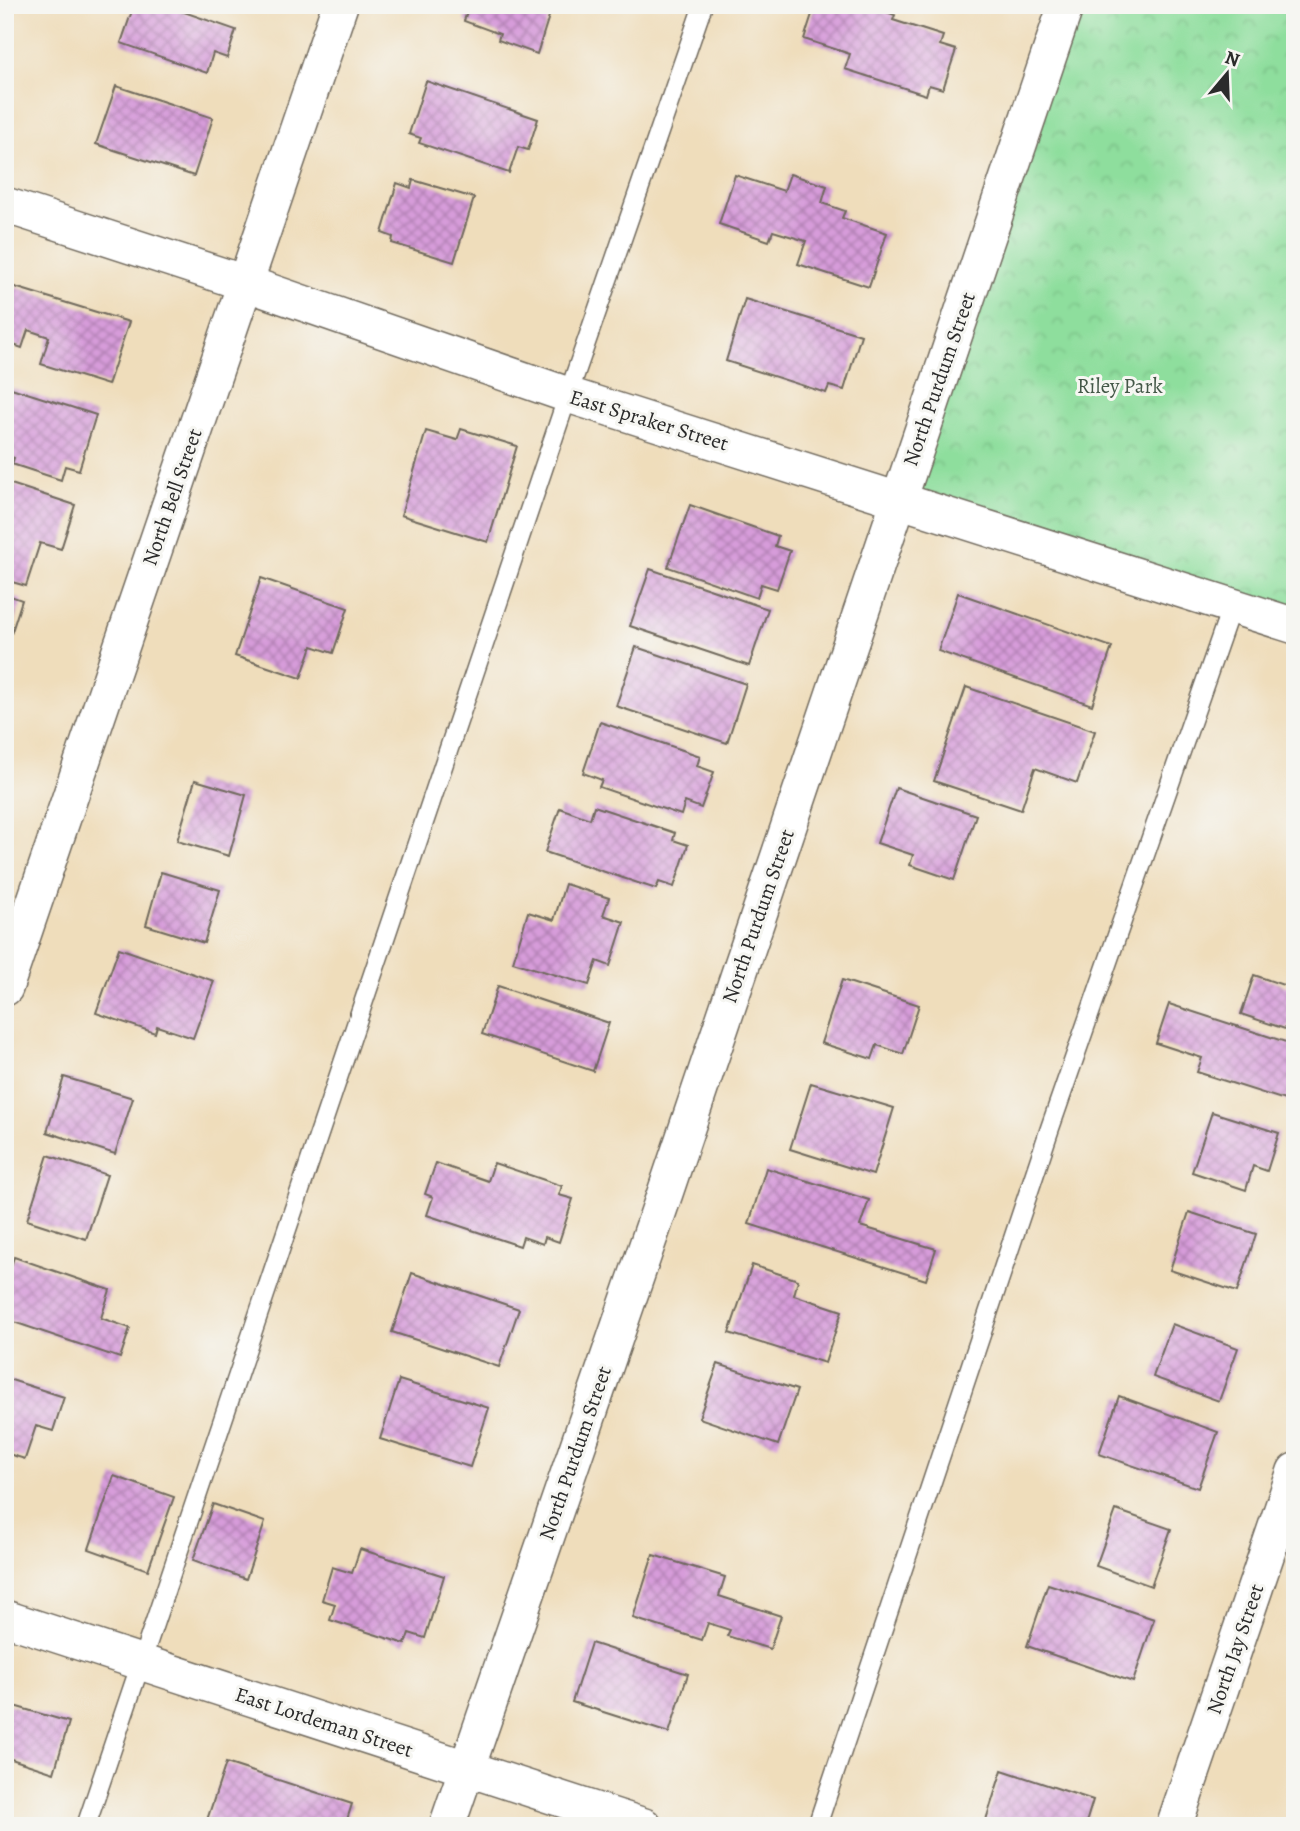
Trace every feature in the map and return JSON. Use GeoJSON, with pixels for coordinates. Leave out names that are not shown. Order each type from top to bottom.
{"type":"FeatureCollection","features":[{"type":"Feature","properties":{"kind":"street","name":"North Bell Street"},"geometry":{"type":"LineString","coordinates":[[5,988],[340,5]]}},
{"type":"Feature","properties":{"kind":"street","name":"North Purdum Street"},"geometry":{"type":"LineString","coordinates":[[447,1826],[666,1190],[1066,5]]}},
{"type":"Feature","properties":{"kind":"street","name":"East Spraker Street"},"geometry":{"type":"LineString","coordinates":[[5,205],[245,282],[568,394],[1295,626]]}},
{"type":"Feature","properties":{"kind":"street","name":"North Jay Street"},"geometry":{"type":"LineString","coordinates":[[1174,1826],[1295,1471]]}},
{"type":"Feature","properties":{"kind":"street","name":"East Lordeman Street"},"geometry":{"type":"LineString","coordinates":[[5,1618],[644,1826]]}},
{"type":"Feature","properties":{"kind":"lane"},"geometry":{"type":"LineString","coordinates":[[86,1826],[568,394],[703,5]]}},
{"type":"Feature","properties":{"kind":"lane"},"geometry":{"type":"LineString","coordinates":[[817,1826],[1050,1128],[1232,605]]}},
{"type":"Feature","properties":{"kind":"green space","name":"Riley Park"},"geometry":{"type":"Polygon","coordinates":[[[1066,5],[1295,5],[1295,628],[898,498],[1066,5]]]}},
{"type":"Feature","properties":{"kind":"building"},"geometry":{"type":"Polygon","coordinates":[[[134,5],[164,5],[236,30],[227,58],[213,53],[207,73],[121,43],[134,5]]]}},
{"type":"Feature","properties":{"kind":"building"},"geometry":{"type":"Polygon","coordinates":[[[469,5],[526,5],[550,13],[537,54],[498,40],[500,34],[464,21],[469,5]]]}},
{"type":"Feature","properties":{"kind":"building"},"geometry":{"type":"Polygon","coordinates":[[[815,5],[866,5],[895,15],[893,20],[943,36],[940,45],[956,50],[943,89],[929,85],[926,95],[845,69],[850,54],[804,39],[815,5]]]}},
{"type":"Feature","properties":{"kind":"building"},"geometry":{"type":"Polygon","coordinates":[[[426,81],[538,119],[528,150],[518,147],[509,173],[419,143],[421,138],[409,134],[426,81]]]}},
{"type":"Feature","properties":{"kind":"building"},"geometry":{"type":"Polygon","coordinates":[[[116,86],[213,118],[194,176],[96,144],[116,86]]]}},
{"type":"Feature","properties":{"kind":"building"},"geometry":{"type":"Polygon","coordinates":[[[790,174],[827,186],[822,203],[845,211],[842,218],[887,233],[869,287],[798,264],[806,241],[773,231],[769,241],[719,224],[735,175],[784,191],[790,174]]]}},
{"type":"Feature","properties":{"kind":"building"},"geometry":{"type":"Polygon","coordinates":[[[413,180],[474,198],[454,262],[392,243],[393,237],[382,233],[397,183],[411,188],[413,180]]]}},
{"type":"Feature","properties":{"kind":"building"},"geometry":{"type":"Polygon","coordinates":[[[5,284],[129,322],[108,385],[41,364],[49,337],[28,330],[22,348],[5,342],[5,284]]]}},
{"type":"Feature","properties":{"kind":"building"},"geometry":{"type":"Polygon","coordinates":[[[745,299],[861,335],[844,390],[829,386],[826,393],[726,361],[745,299]]]}},
{"type":"Feature","properties":{"kind":"building"},"geometry":{"type":"Polygon","coordinates":[[[5,386],[96,415],[79,470],[65,466],[61,480],[12,464],[14,458],[5,455],[5,386]]]}},
{"type":"Feature","properties":{"kind":"building"},"geometry":{"type":"Polygon","coordinates":[[[461,429],[517,446],[488,542],[401,515],[426,431],[457,440],[461,429]]]}},
{"type":"Feature","properties":{"kind":"building"},"geometry":{"type":"Polygon","coordinates":[[[5,482],[75,505],[61,549],[40,543],[26,586],[5,580],[5,482]]]}},
{"type":"Feature","properties":{"kind":"building"},"geometry":{"type":"Polygon","coordinates":[[[690,505],[778,536],[775,546],[790,551],[777,589],[761,584],[757,598],[668,567],[690,505]]]}},
{"type":"Feature","properties":{"kind":"building"},"geometry":{"type":"Polygon","coordinates":[[[650,569],[768,609],[749,666],[630,626],[650,569]]]}},
{"type":"Feature","properties":{"kind":"building"},"geometry":{"type":"Polygon","coordinates":[[[261,578],[348,608],[333,653],[312,646],[301,678],[235,656],[261,578]]]}},
{"type":"Feature","properties":{"kind":"building"},"geometry":{"type":"Polygon","coordinates":[[[958,593],[1112,647],[1092,705],[938,651],[958,593]]]}},
{"type":"Feature","properties":{"kind":"building"},"geometry":{"type":"Polygon","coordinates":[[[5,594],[22,600],[6,650],[5,649],[5,594]]]}},
{"type":"Feature","properties":{"kind":"building"},"geometry":{"type":"Polygon","coordinates":[[[636,647],[746,684],[727,743],[616,706],[636,647]]]}},
{"type":"Feature","properties":{"kind":"building"},"geometry":{"type":"Polygon","coordinates":[[[966,687],[1095,731],[1077,783],[1035,768],[1021,810],[934,781],[966,687]]]}},
{"type":"Feature","properties":{"kind":"building"},"geometry":{"type":"Polygon","coordinates":[[[600,722],[700,756],[697,766],[714,772],[701,808],[685,802],[681,815],[599,787],[602,780],[583,773],[600,722]]]}},
{"type":"Feature","properties":{"kind":"building"},"geometry":{"type":"Polygon","coordinates":[[[195,780],[246,795],[229,856],[177,841],[195,780]]]}},
{"type":"Feature","properties":{"kind":"building"},"geometry":{"type":"Polygon","coordinates":[[[896,788],[976,815],[954,880],[910,865],[913,855],[877,843],[896,788]]]}},
{"type":"Feature","properties":{"kind":"building"},"geometry":{"type":"Polygon","coordinates":[[[594,806],[675,833],[673,840],[688,845],[674,887],[659,882],[656,889],[545,852],[560,808],[590,819],[594,806]]]}},
{"type":"Feature","properties":{"kind":"building"},"geometry":{"type":"Polygon","coordinates":[[[161,872],[220,890],[204,943],[146,925],[161,872]]]}},
{"type":"Feature","properties":{"kind":"building"},"geometry":{"type":"Polygon","coordinates":[[[565,884],[609,898],[603,915],[624,922],[610,966],[597,961],[589,985],[513,962],[528,912],[554,920],[565,884]]]}},
{"type":"Feature","properties":{"kind":"building"},"geometry":{"type":"Polygon","coordinates":[[[119,948],[214,981],[193,1038],[157,1026],[155,1033],[96,1013],[119,948]]]}},
{"type":"Feature","properties":{"kind":"building"},"geometry":{"type":"Polygon","coordinates":[[[1254,975],[1295,989],[1295,1009],[1288,1030],[1241,1014],[1254,975]]]}},
{"type":"Feature","properties":{"kind":"building"},"geometry":{"type":"Polygon","coordinates":[[[842,980],[919,1005],[903,1054],[877,1045],[872,1059],[821,1043],[842,980]]]}},
{"type":"Feature","properties":{"kind":"building"},"geometry":{"type":"Polygon","coordinates":[[[498,986],[609,1023],[593,1071],[482,1034],[498,986]]]}},
{"type":"Feature","properties":{"kind":"building"},"geometry":{"type":"Polygon","coordinates":[[[1169,1004],[1295,1045],[1295,1079],[1288,1101],[1197,1072],[1202,1058],[1156,1043],[1169,1004]]]}},
{"type":"Feature","properties":{"kind":"building"},"geometry":{"type":"Polygon","coordinates":[[[64,1077],[133,1098],[115,1154],[47,1132],[64,1077]]]}},
{"type":"Feature","properties":{"kind":"building"},"geometry":{"type":"Polygon","coordinates":[[[811,1083],[894,1108],[873,1175],[790,1149],[811,1083]]]}},
{"type":"Feature","properties":{"kind":"building"},"geometry":{"type":"Polygon","coordinates":[[[1212,1112],[1279,1133],[1267,1171],[1253,1166],[1246,1190],[1192,1172],[1212,1112]]]}},
{"type":"Feature","properties":{"kind":"building"},"geometry":{"type":"Polygon","coordinates":[[[48,1155],[107,1175],[86,1239],[27,1220],[48,1155]]]}},
{"type":"Feature","properties":{"kind":"building"},"geometry":{"type":"Polygon","coordinates":[[[436,1163],[488,1181],[494,1163],[562,1186],[559,1195],[573,1199],[559,1242],[545,1237],[543,1244],[523,1237],[520,1246],[427,1215],[433,1197],[425,1194],[436,1163]]]}},
{"type":"Feature","properties":{"kind":"building"},"geometry":{"type":"Polygon","coordinates":[[[766,1168],[869,1200],[860,1226],[936,1249],[926,1280],[749,1224],[766,1168]]]}},
{"type":"Feature","properties":{"kind":"building"},"geometry":{"type":"Polygon","coordinates":[[[1189,1212],[1256,1234],[1237,1292],[1170,1270],[1189,1212]]]}},
{"type":"Feature","properties":{"kind":"building"},"geometry":{"type":"Polygon","coordinates":[[[14,1257],[110,1290],[101,1318],[130,1328],[120,1358],[5,1319],[5,1284],[14,1257]]]}},
{"type":"Feature","properties":{"kind":"building"},"geometry":{"type":"Polygon","coordinates":[[[752,1265],[798,1280],[794,1295],[842,1311],[825,1363],[729,1333],[752,1265]]]}},
{"type":"Feature","properties":{"kind":"building"},"geometry":{"type":"Polygon","coordinates":[[[412,1273],[519,1309],[499,1367],[392,1332],[412,1273]]]}},
{"type":"Feature","properties":{"kind":"building"},"geometry":{"type":"Polygon","coordinates":[[[1172,1324],[1238,1348],[1219,1401],[1153,1377],[1172,1324]]]}},
{"type":"Feature","properties":{"kind":"building"},"geometry":{"type":"Polygon","coordinates":[[[718,1364],[797,1390],[778,1445],[699,1418],[718,1364]]]}},
{"type":"Feature","properties":{"kind":"building"},"geometry":{"type":"Polygon","coordinates":[[[5,1378],[64,1397],[53,1431],[36,1426],[25,1459],[5,1453],[5,1378]]]}},
{"type":"Feature","properties":{"kind":"building"},"geometry":{"type":"Polygon","coordinates":[[[399,1380],[489,1408],[470,1467],[380,1439],[399,1380]]]}},
{"type":"Feature","properties":{"kind":"building"},"geometry":{"type":"Polygon","coordinates":[[[1119,1396],[1218,1432],[1198,1488],[1099,1454],[1119,1396]]]}},
{"type":"Feature","properties":{"kind":"building"},"geometry":{"type":"Polygon","coordinates":[[[114,1476],[174,1497],[148,1570],[89,1549],[114,1476]]]}},
{"type":"Feature","properties":{"kind":"building"},"geometry":{"type":"Polygon","coordinates":[[[213,1504],[265,1522],[246,1579],[193,1560],[213,1504]]]}},
{"type":"Feature","properties":{"kind":"building"},"geometry":{"type":"Polygon","coordinates":[[[1116,1510],[1171,1529],[1151,1586],[1096,1566],[1116,1510]]]}},
{"type":"Feature","properties":{"kind":"building"},"geometry":{"type":"Polygon","coordinates":[[[360,1549],[444,1576],[425,1638],[409,1633],[405,1644],[330,1620],[335,1604],[322,1600],[332,1567],[352,1573],[360,1549]]]}},
{"type":"Feature","properties":{"kind":"building"},"geometry":{"type":"Polygon","coordinates":[[[653,1555],[725,1577],[719,1596],[781,1616],[770,1649],[727,1636],[730,1630],[708,1623],[702,1640],[633,1618],[653,1555]]]}},
{"type":"Feature","properties":{"kind":"building"},"geometry":{"type":"Polygon","coordinates":[[[1048,1584],[1154,1619],[1133,1682],[1027,1646],[1048,1584]]]}},
{"type":"Feature","properties":{"kind":"building"},"geometry":{"type":"Polygon","coordinates":[[[591,1643],[688,1674],[669,1733],[572,1702],[591,1643]]]}},
{"type":"Feature","properties":{"kind":"building"},"geometry":{"type":"Polygon","coordinates":[[[7,1704],[69,1722],[54,1773],[5,1757],[7,1704]]]}},
{"type":"Feature","properties":{"kind":"building"},"geometry":{"type":"Polygon","coordinates":[[[226,1763],[352,1804],[345,1826],[205,1826],[226,1763]]]}},
{"type":"Feature","properties":{"kind":"building"},"geometry":{"type":"Polygon","coordinates":[[[1002,1770],[1093,1800],[1085,1826],[984,1826],[1002,1770]]]}}]}
